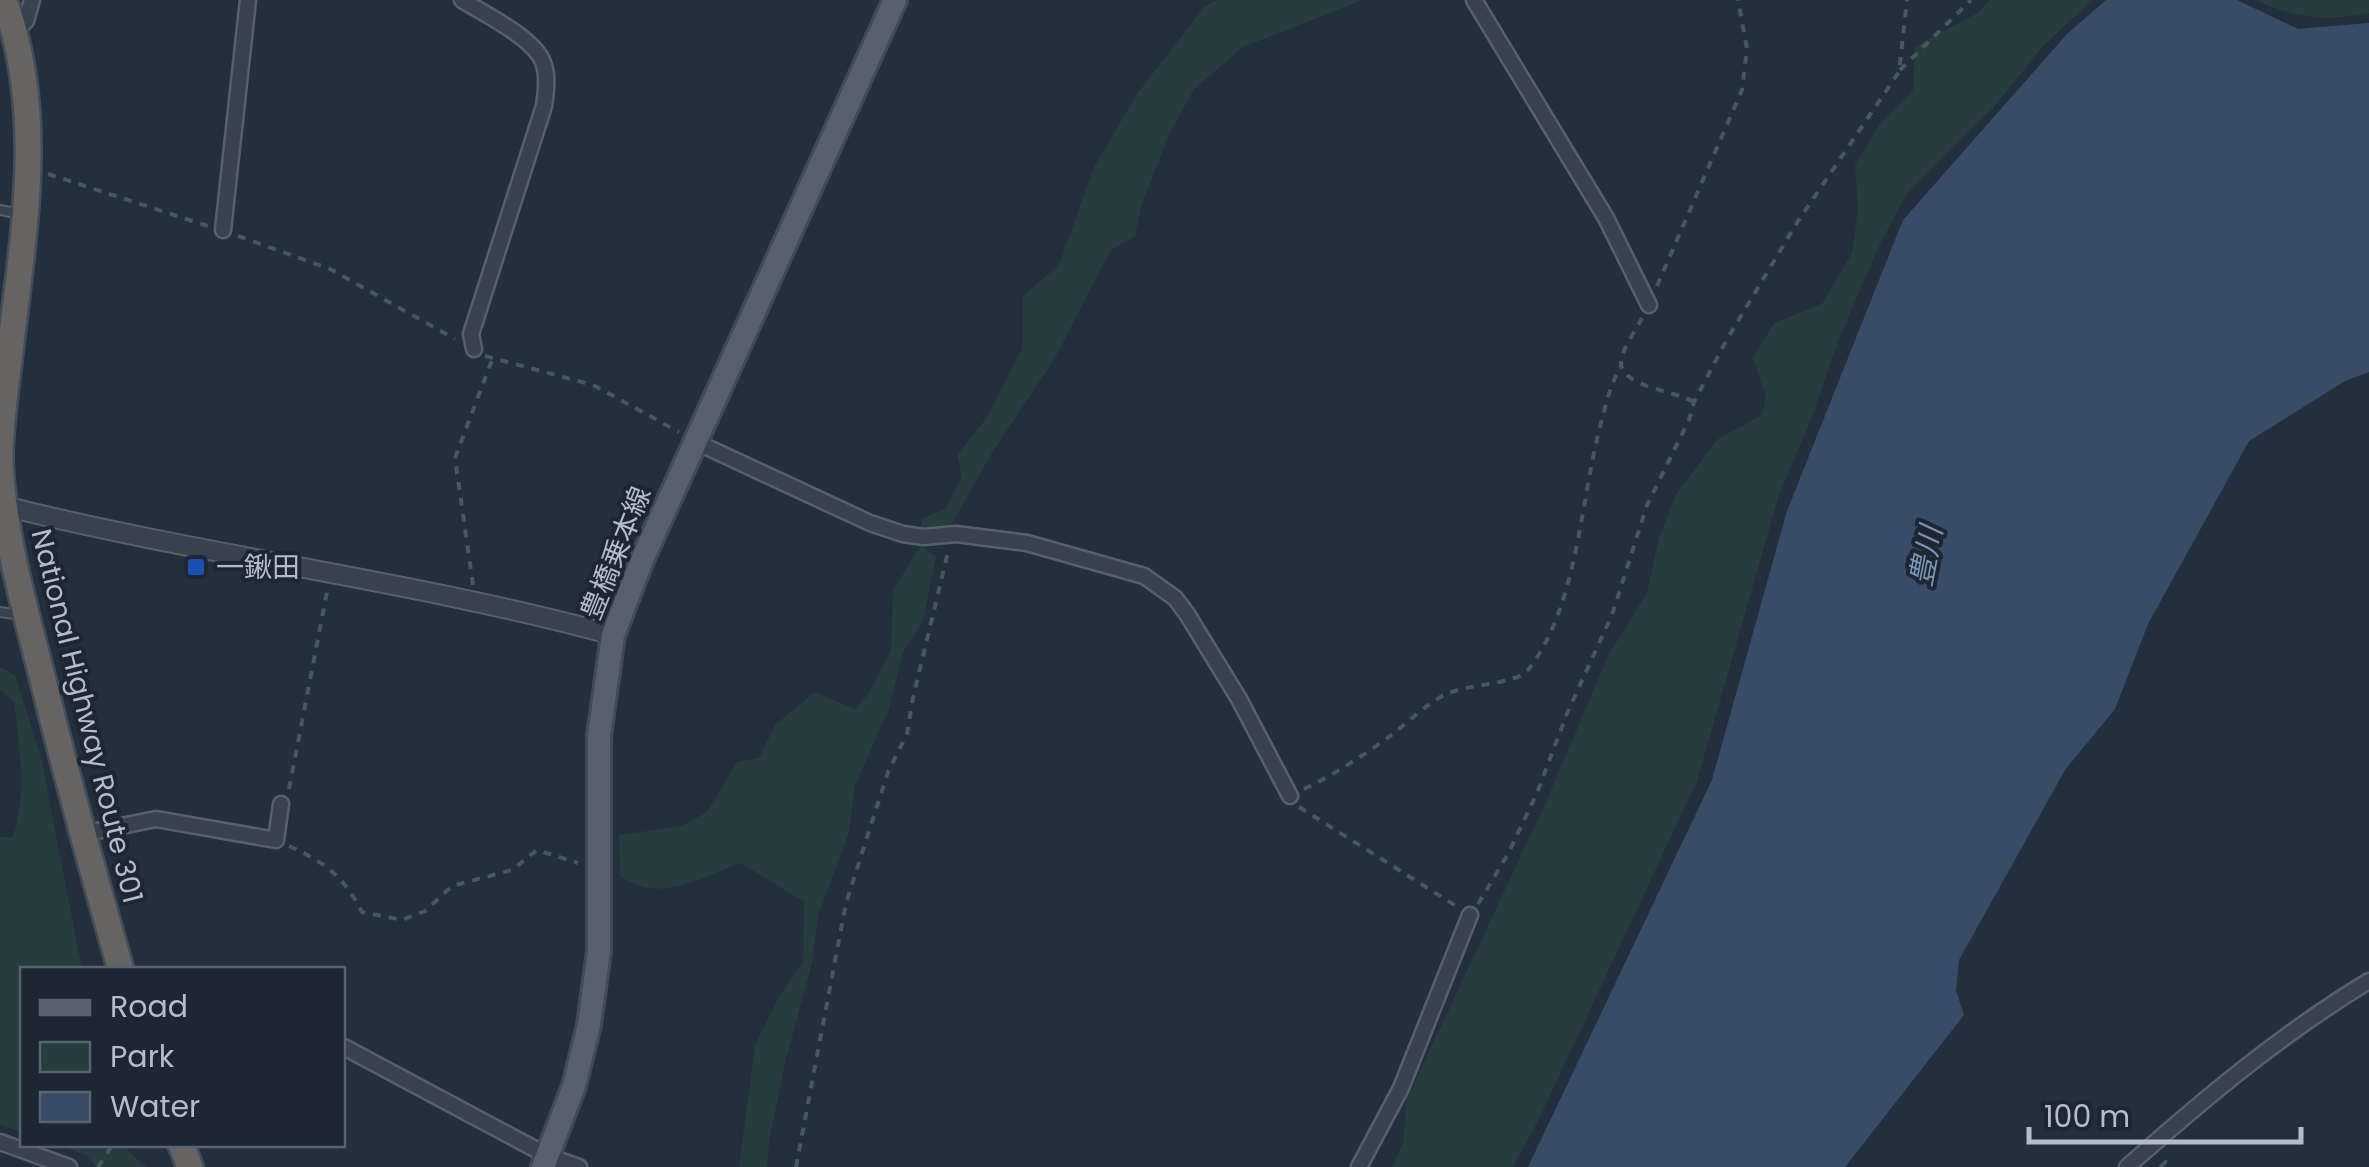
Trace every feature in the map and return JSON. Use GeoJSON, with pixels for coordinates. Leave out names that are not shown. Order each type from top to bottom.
{"type":"FeatureCollection","features":[{"type":"Feature","properties":{"kind":"highway","name":"National Highway Route 301"},"geometry":{"type":"LineString","coordinates":[[4,0],[15,31],[29,122],[28,171],[12,213],[0,457],[2,506],[82,834],[121,967]]}},
{"type":"Feature","properties":{"kind":"main road","name":"豊橋乗本線"},"geometry":{"type":"LineString","coordinates":[[545,1162],[574,1086],[589,1024],[599,951],[599,736],[613,635],[642,560],[895,0]]}},
{"type":"Feature","properties":{"kind":"street"},"geometry":{"type":"LineString","coordinates":[[15,31],[26,21],[32,0]]}},
{"type":"Feature","properties":{"kind":"street"},"geometry":{"type":"LineString","coordinates":[[222,230],[248,0]]}},
{"type":"Feature","properties":{"kind":"street"},"geometry":{"type":"LineString","coordinates":[[462,0],[532,44],[544,62],[546,83],[544,106],[471,334],[474,350]]}},
{"type":"Feature","properties":{"kind":"street"},"geometry":{"type":"LineString","coordinates":[[1474,0],[1606,218],[1648,305]]}},
{"type":"Feature","properties":{"kind":"street"},"geometry":{"type":"LineString","coordinates":[[696,442],[870,524],[924,537],[956,534],[1027,543],[1144,576],[1175,598],[1239,699],[1290,796]]}},
{"type":"Feature","properties":{"kind":"street"},"geometry":{"type":"LineString","coordinates":[[2,506],[469,600],[613,635]]}},
{"type":"Feature","properties":{"kind":"street"},"geometry":{"type":"LineString","coordinates":[[82,834],[156,818],[276,840],[281,804]]}},
{"type":"Feature","properties":{"kind":"street"},"geometry":{"type":"LineString","coordinates":[[1359,1167],[1401,1088],[1470,914]]}},
{"type":"Feature","properties":{"kind":"street"},"geometry":{"type":"LineString","coordinates":[[2127,1167],[2218,1086],[2318,1012],[2369,981]]}},
{"type":"Feature","properties":{"kind":"street"},"geometry":{"type":"LineString","coordinates":[[345,1048],[545,1162],[579,1167]]}},
{"type":"Feature","properties":{"kind":"street"},"geometry":{"type":"LineString","coordinates":[[0,1142],[68,1167]]}},
{"type":"Feature","properties":{"kind":"lane"},"geometry":{"type":"LineString","coordinates":[[0,612],[26,615]]}},
{"type":"Feature","properties":{"kind":"path"},"geometry":{"type":"LineString","coordinates":[[1738,0],[1747,49],[1742,90],[1612,382],[1588,474],[1571,570],[1552,627],[1528,670],[1518,679],[1470,685],[1444,695],[1381,742],[1290,796],[1297,806],[1470,914],[1508,854],[1537,793],[1568,711],[1612,616],[1647,505],[1726,341],[1798,221],[1899,72],[1972,0]]}},
{"type":"Feature","properties":{"kind":"path"},"geometry":{"type":"LineString","coordinates":[[1899,72],[1907,0]]}},
{"type":"Feature","properties":{"kind":"path"},"geometry":{"type":"LineString","coordinates":[[28,171],[44,172],[330,269],[492,360],[593,384],[696,442]]}},
{"type":"Feature","properties":{"kind":"path"},"geometry":{"type":"LineString","coordinates":[[469,600],[473,585],[456,458],[492,360]]}},
{"type":"Feature","properties":{"kind":"path"},"geometry":{"type":"LineString","coordinates":[[1621,366],[1626,376],[1638,383],[1694,402]]}},
{"type":"Feature","properties":{"kind":"path"},"geometry":{"type":"LineString","coordinates":[[796,1167],[846,903],[888,772],[907,734],[929,626],[956,534]]}},
{"type":"Feature","properties":{"kind":"path"},"geometry":{"type":"LineString","coordinates":[[281,804],[286,802],[331,574]]}},
{"type":"Feature","properties":{"kind":"path"},"geometry":{"type":"LineString","coordinates":[[276,840],[310,855],[347,883],[362,912],[402,920],[425,911],[452,886],[512,870],[538,850],[599,870]]}},
{"type":"Feature","properties":{"kind":"path"},"geometry":{"type":"LineString","coordinates":[[2160,1167],[2166,1162],[2170,1167]]}},
{"type":"Feature","properties":{"kind":"green space"},"geometry":{"type":"Polygon","coordinates":[[[1217,0],[1363,0],[1243,47],[1194,89],[1168,137],[1141,206],[1135,236],[1110,251],[1055,358],[993,451],[950,527],[921,528],[922,519],[946,508],[962,476],[957,455],[985,420],[1022,349],[1023,296],[1059,265],[1094,167],[1137,94],[1204,7],[1217,0]]]}},
{"type":"Feature","properties":{"kind":"green space"},"geometry":{"type":"Polygon","coordinates":[[[1990,0],[2093,0],[2044,45],[1993,108],[1907,193],[1880,244],[1778,498],[1697,781],[1538,1121],[1513,1167],[1392,1167],[1403,1143],[1407,1099],[1546,802],[1609,654],[1647,593],[1659,538],[1676,494],[1718,439],[1762,415],[1766,397],[1753,358],[1774,323],[1822,304],[1852,253],[1858,209],[1855,165],[1881,122],[1913,91],[1915,47],[1979,12],[1990,0]]]}},
{"type":"Feature","properties":{"kind":"green space"},"geometry":{"type":"Polygon","coordinates":[[[2255,0],[2369,0],[2369,13],[2311,17],[2255,0]]]}},
{"type":"Feature","properties":{"kind":"green space"},"geometry":{"type":"Polygon","coordinates":[[[920,546],[936,557],[923,622],[903,652],[889,709],[855,785],[849,832],[818,916],[812,963],[786,1059],[767,1167],[739,1167],[755,1045],[780,995],[803,962],[804,902],[741,863],[680,886],[650,888],[635,884],[620,876],[619,835],[682,826],[707,812],[737,762],[759,758],[775,725],[815,692],[855,709],[868,694],[891,651],[893,591],[920,546]]]}},
{"type":"Feature","properties":{"kind":"green space"},"geometry":{"type":"Polygon","coordinates":[[[0,667],[15,675],[41,757],[82,967],[20,967],[20,1131],[0,1125],[0,837],[13,837],[21,786],[14,701],[0,690],[0,667]]]}},
{"type":"Feature","properties":{"kind":"green space"},"geometry":{"type":"Polygon","coordinates":[[[63,1147],[126,1147],[147,1167],[96,1167],[86,1155],[63,1147]]]}},
{"type":"Feature","properties":{"kind":"water","name":"豊川"},"geometry":{"type":"Polygon","coordinates":[[[2106,0],[2237,0],[2298,29],[2369,23],[2369,372],[2345,381],[2249,441],[2148,624],[2115,709],[2065,770],[1959,960],[1956,991],[1964,1015],[1845,1167],[1528,1167],[1712,780],[1787,511],[1903,220],[2067,34],[2106,0]]]}},
{"type":"Feature","properties":{"kind":"place","name":"一鍬田"},"geometry":{"type":"Point","coordinates":[196,567]}}]}
